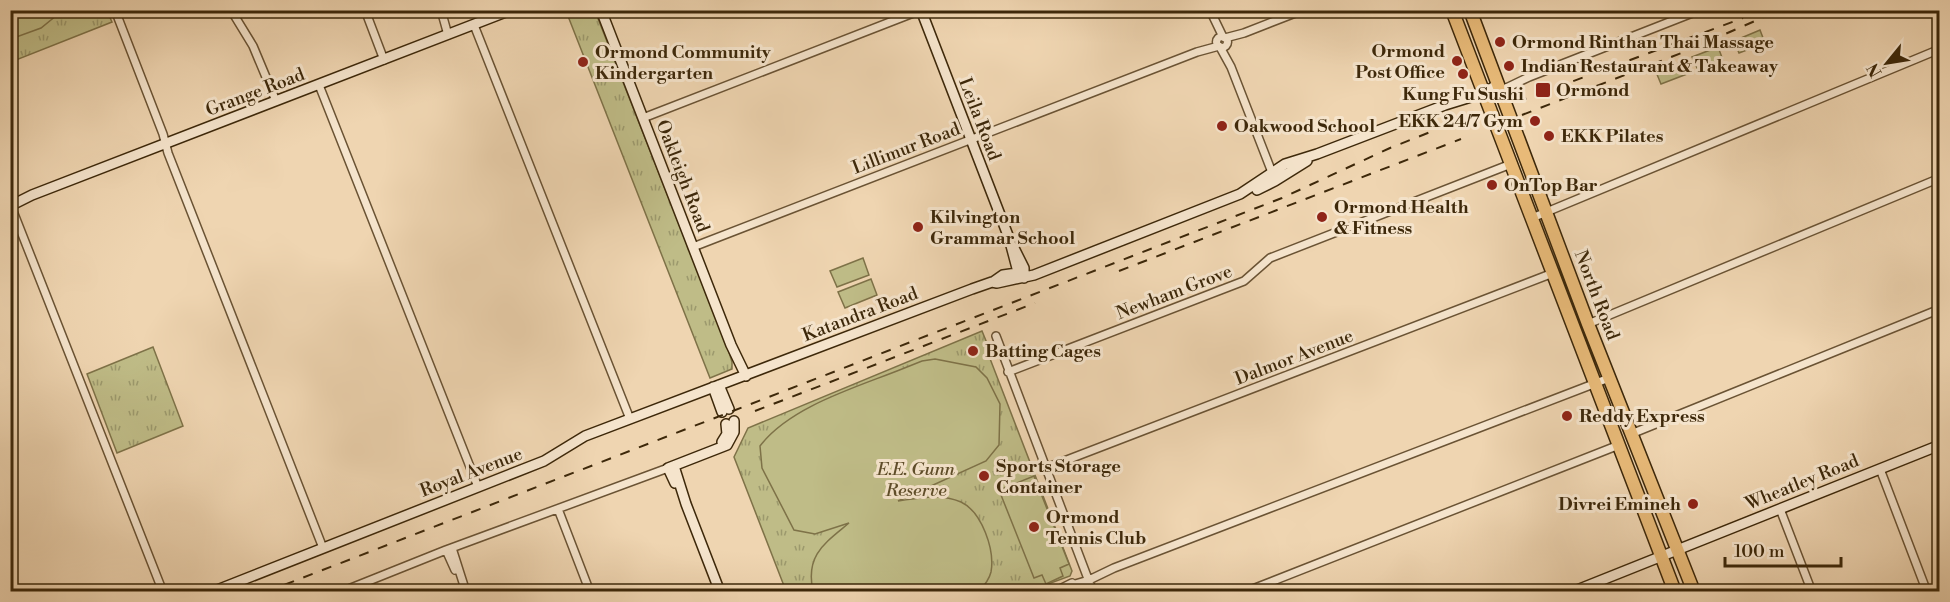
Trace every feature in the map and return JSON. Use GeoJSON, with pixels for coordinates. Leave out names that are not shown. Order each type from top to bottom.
{"type":"FeatureCollection","features":[{"type":"Feature","properties":{"kind":"highway","name":"North Road"},"geometry":{"type":"LineString","coordinates":[[1452,10],[1675,591]]}},
{"type":"Feature","properties":{"kind":"highway","name":"North Road"},"geometry":{"type":"LineString","coordinates":[[1470,10],[1588,324],[1694,591]]}},
{"type":"Feature","properties":{"kind":"highway"},"geometry":{"type":"LineString","coordinates":[[1642,508],[1658,502]]}},
{"type":"Feature","properties":{"kind":"street"},"geometry":{"type":"LineString","coordinates":[[115,10],[168,153],[323,548]]}},
{"type":"Feature","properties":{"kind":"street"},"geometry":{"type":"LineString","coordinates":[[231,10],[253,46],[276,101]]}},
{"type":"Feature","properties":{"kind":"street"},"geometry":{"type":"LineString","coordinates":[[365,10],[384,60]]}},
{"type":"Feature","properties":{"kind":"street"},"geometry":{"type":"LineString","coordinates":[[442,10],[451,34]]}},
{"type":"Feature","properties":{"kind":"street","name":"Grange Road"},"geometry":{"type":"LineString","coordinates":[[11,206],[32,195],[511,10]]}},
{"type":"Feature","properties":{"kind":"street","name":"Oakleigh Road"},"geometry":{"type":"LineString","coordinates":[[602,10],[735,354],[734,361],[743,377]]}},
{"type":"Feature","properties":{"kind":"street"},"geometry":{"type":"LineString","coordinates":[[643,118],[921,10]]}},
{"type":"Feature","properties":{"kind":"street","name":"Leila Road"},"geometry":{"type":"LineString","coordinates":[[921,10],[1022,274]]}},
{"type":"Feature","properties":{"kind":"street"},"geometry":{"type":"LineString","coordinates":[[1210,10],[1274,176]]}},
{"type":"Feature","properties":{"kind":"street","name":"Lillimur Road"},"geometry":{"type":"LineString","coordinates":[[693,247],[1304,10]]}},
{"type":"Feature","properties":{"kind":"street"},"geometry":{"type":"LineString","coordinates":[[1499,87],[1541,74],[1700,10]]}},
{"type":"Feature","properties":{"kind":"street"},"geometry":{"type":"LineString","coordinates":[[474,25],[630,419]]}},
{"type":"Feature","properties":{"kind":"street"},"geometry":{"type":"LineString","coordinates":[[1532,218],[1940,49]]}},
{"type":"Feature","properties":{"kind":"street"},"geometry":{"type":"LineString","coordinates":[[319,85],[478,487]]}},
{"type":"Feature","properties":{"kind":"street","name":"Katandra Road"},"geometry":{"type":"LineString","coordinates":[[743,377],[992,282],[997,284],[1022,274],[1042,271],[1257,189],[1274,176],[1317,154],[1483,90],[1499,87]]}},
{"type":"Feature","properties":{"kind":"street","name":"Newham Grove"},"geometry":{"type":"LineString","coordinates":[[1008,372],[1244,281],[1270,258],[1511,164]]}},
{"type":"Feature","properties":{"kind":"street"},"geometry":{"type":"LineString","coordinates":[[1588,324],[1940,178]]}},
{"type":"Feature","properties":{"kind":"street"},"geometry":{"type":"LineString","coordinates":[[11,206],[163,591]]}},
{"type":"Feature","properties":{"kind":"street"},"geometry":{"type":"LineString","coordinates":[[10,218],[22,236]]}},
{"type":"Feature","properties":{"kind":"street","name":"Dalmor Avenue"},"geometry":{"type":"LineString","coordinates":[[1046,468],[1553,273]]}},
{"type":"Feature","properties":{"kind":"street"},"geometry":{"type":"LineString","coordinates":[[1631,434],[1940,309]]}},
{"type":"Feature","properties":{"kind":"street"},"geometry":{"type":"LineString","coordinates":[[996,336],[1094,591]]}},
{"type":"Feature","properties":{"kind":"street","name":"Royal Avenue"},"geometry":{"type":"LineString","coordinates":[[212,591],[544,461],[578,439],[743,377]]}},
{"type":"Feature","properties":{"kind":"street"},"geometry":{"type":"LineString","coordinates":[[1054,591],[1609,378]]}},
{"type":"Feature","properties":{"kind":"street"},"geometry":{"type":"LineString","coordinates":[[716,386],[725,411]]}},
{"type":"Feature","properties":{"kind":"street"},"geometry":{"type":"LineString","coordinates":[[341,591],[717,449],[727,434],[730,423]]}},
{"type":"Feature","properties":{"kind":"street"},"geometry":{"type":"LineString","coordinates":[[1245,591],[1619,445]]}},
{"type":"Feature","properties":{"kind":"street","name":"Wheatley Road"},"geometry":{"type":"LineString","coordinates":[[1572,591],[1940,445]]}},
{"type":"Feature","properties":{"kind":"street"},"geometry":{"type":"LineString","coordinates":[[671,467],[720,591]]}},
{"type":"Feature","properties":{"kind":"street"},"geometry":{"type":"LineString","coordinates":[[1880,469],[1927,591]]}},
{"type":"Feature","properties":{"kind":"street"},"geometry":{"type":"LineString","coordinates":[[558,509],[590,591]]}},
{"type":"Feature","properties":{"kind":"street"},"geometry":{"type":"LineString","coordinates":[[1780,509],[1812,591]]}},
{"type":"Feature","properties":{"kind":"street"},"geometry":{"type":"LineString","coordinates":[[449,549],[466,591]]}},
{"type":"Feature","properties":{"kind":"green space"},"geometry":{"type":"Polygon","coordinates":[[[11,10],[62,11],[41,28],[11,39],[11,10]]]}},
{"type":"Feature","properties":{"kind":"green space"},"geometry":{"type":"Polygon","coordinates":[[[11,11],[107,11],[112,22],[11,62],[11,11]]]}},
{"type":"Feature","properties":{"kind":"green space"},"geometry":{"type":"Polygon","coordinates":[[[566,11],[595,11],[727,346],[732,369],[710,378],[566,11]]]}},
{"type":"Feature","properties":{"kind":"green space"},"geometry":{"type":"Polygon","coordinates":[[[1760,30],[1765,43],[1739,53],[1734,41],[1760,30]]]}},
{"type":"Feature","properties":{"kind":"green space"},"geometry":{"type":"Polygon","coordinates":[[[1718,47],[1723,60],[1698,70],[1692,57],[1718,47]]]}},
{"type":"Feature","properties":{"kind":"green space"},"geometry":{"type":"Polygon","coordinates":[[[1682,62],[1687,74],[1661,84],[1656,72],[1682,62]]]}},
{"type":"Feature","properties":{"kind":"green space"},"geometry":{"type":"Polygon","coordinates":[[[863,258],[869,275],[837,287],[830,271],[863,258]]]}},
{"type":"Feature","properties":{"kind":"green space"},"geometry":{"type":"Polygon","coordinates":[[[871,279],[877,295],[845,308],[838,292],[871,279]]]}},
{"type":"Feature","properties":{"kind":"green space","name":"E.E. Gunn Reserve"},"geometry":{"type":"Polygon","coordinates":[[[982,331],[991,353],[988,354],[1072,571],[1070,576],[1029,591],[786,591],[734,457],[748,428],[982,331]]]}},
{"type":"Feature","properties":{"kind":"green space"},"geometry":{"type":"Polygon","coordinates":[[[153,347],[183,426],[117,453],[87,374],[153,347]]]}},
{"type":"Feature","properties":{"kind":"green space","name":"E.E. Gunn Reserve"},"geometry":{"type":"Polygon","coordinates":[[[935,359],[976,367],[987,378],[1000,404],[999,445],[986,461],[898,501],[938,497],[953,499],[968,507],[981,523],[989,543],[992,563],[988,580],[979,591],[813,591],[812,568],[819,551],[849,523],[815,534],[794,530],[762,468],[760,446],[790,419],[828,398],[922,361],[935,359]]]}},
{"type":"Feature","properties":{"kind":"green space","name":"Ormond Tennis Club"},"geometry":{"type":"Polygon","coordinates":[[[1034,476],[1069,564],[1060,568],[1063,576],[1046,584],[1042,575],[1034,578],[999,490],[1034,476]]]}},
{"type":"Feature","properties":{"kind":"railway"},"geometry":{"type":"LineString","coordinates":[[1522,115],[1684,52],[1780,10]]}},
{"type":"Feature","properties":{"kind":"railway"},"geometry":{"type":"LineString","coordinates":[[1517,102],[1743,18]]}},
{"type":"Feature","properties":{"kind":"railway"},"geometry":{"type":"LineString","coordinates":[[266,592],[1282,198],[1390,148],[1453,123]]}},
{"type":"Feature","properties":{"kind":"railway"},"geometry":{"type":"LineString","coordinates":[[1119,271],[1461,139]]}},
{"type":"Feature","properties":{"kind":"railway"},"geometry":{"type":"LineString","coordinates":[[755,411],[1035,303]]}},
{"type":"Feature","properties":{"kind":"place","name":"Ormond Rinthan Thai Massage"},"geometry":{"type":"Point","coordinates":[1500,42]}},
{"type":"Feature","properties":{"kind":"place","name":"Ormond Post Office"},"geometry":{"type":"Point","coordinates":[1457,61]}},
{"type":"Feature","properties":{"kind":"place","name":"Ormond Community Kindergarten"},"geometry":{"type":"Point","coordinates":[583,62]}},
{"type":"Feature","properties":{"kind":"place","name":"Indian Restaurant & Takeaway"},"geometry":{"type":"Point","coordinates":[1509,66]}},
{"type":"Feature","properties":{"kind":"place","name":"Kung Fu Sushi"},"geometry":{"type":"Point","coordinates":[1463,74]}},
{"type":"Feature","properties":{"kind":"place","name":"Ormond"},"geometry":{"type":"Point","coordinates":[1543,90]}},
{"type":"Feature","properties":{"kind":"place","name":"EKK 24/7 Gym"},"geometry":{"type":"Point","coordinates":[1535,121]}},
{"type":"Feature","properties":{"kind":"place","name":"Oakwood School"},"geometry":{"type":"Point","coordinates":[1222,126]}},
{"type":"Feature","properties":{"kind":"place","name":"EKK Pilates"},"geometry":{"type":"Point","coordinates":[1549,136]}},
{"type":"Feature","properties":{"kind":"place","name":"OnTop Bar"},"geometry":{"type":"Point","coordinates":[1492,185]}},
{"type":"Feature","properties":{"kind":"place","name":"Ormond Health & Fitness"},"geometry":{"type":"Point","coordinates":[1322,217]}},
{"type":"Feature","properties":{"kind":"place","name":"Kilvington Grammar School"},"geometry":{"type":"Point","coordinates":[918,227]}},
{"type":"Feature","properties":{"kind":"place","name":"Batting Cages"},"geometry":{"type":"Point","coordinates":[973,351]}},
{"type":"Feature","properties":{"kind":"place","name":"Reddy Express"},"geometry":{"type":"Point","coordinates":[1567,416]}},
{"type":"Feature","properties":{"kind":"place","name":"Sports Storage Container"},"geometry":{"type":"Point","coordinates":[984,476]}},
{"type":"Feature","properties":{"kind":"place","name":"Divrei Emineh"},"geometry":{"type":"Point","coordinates":[1693,504]}},
{"type":"Feature","properties":{"kind":"place","name":"Ormond Tennis Club"},"geometry":{"type":"Point","coordinates":[1034,527]}}]}
